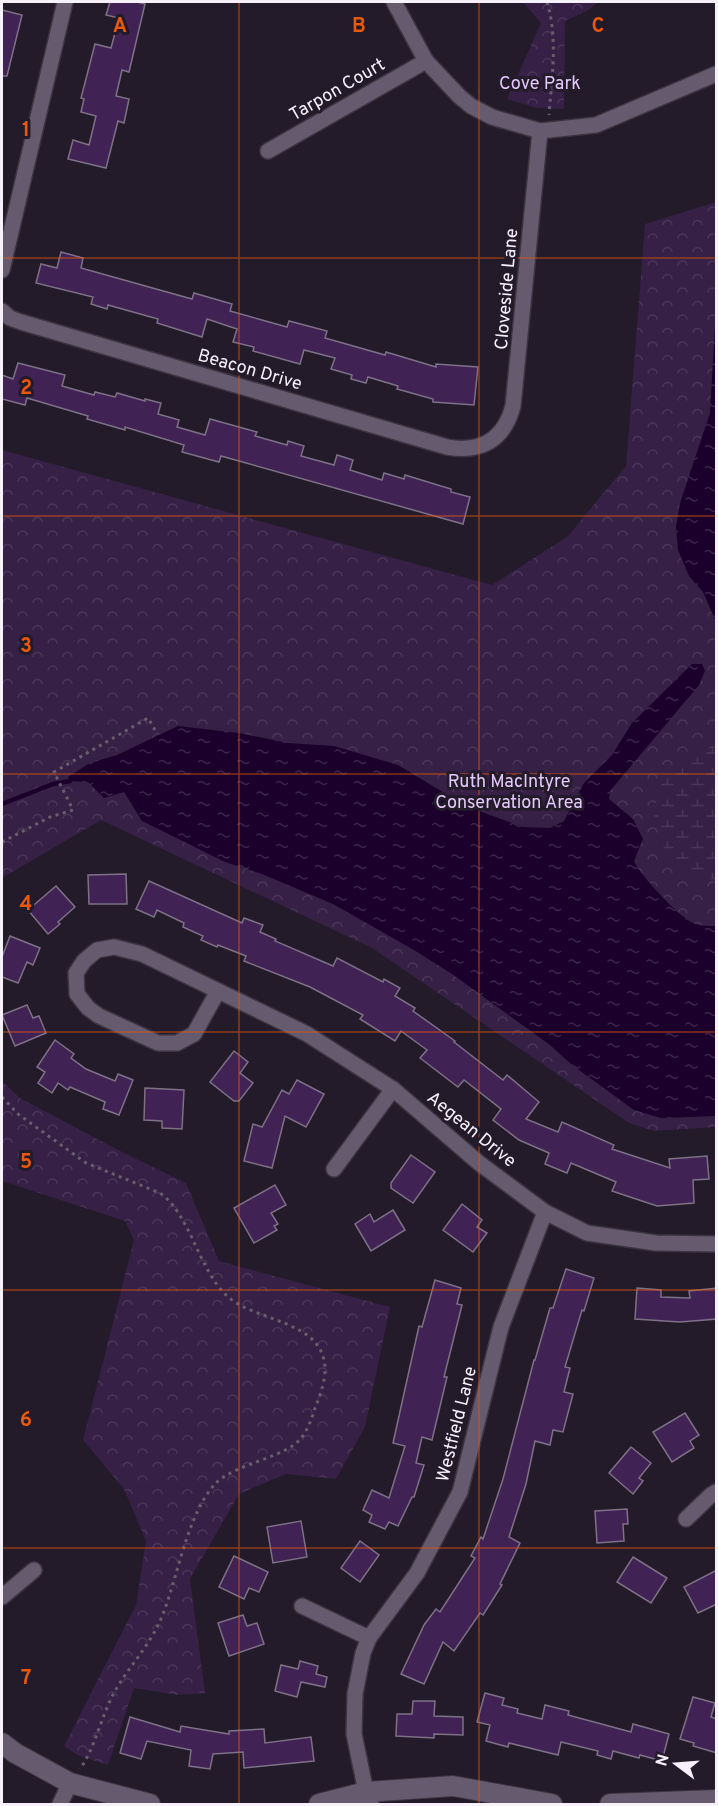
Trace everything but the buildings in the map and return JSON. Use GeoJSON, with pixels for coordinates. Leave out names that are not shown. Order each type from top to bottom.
{"type":"FeatureCollection","features":[{"type":"Feature","properties":{"kind":"street"},"geometry":{"type":"LineString","coordinates":[[2,270],[65,2]]}},
{"type":"Feature","properties":{"kind":"street"},"geometry":{"type":"LineString","coordinates":[[394,2],[426,61],[459,96],[477,109],[504,122],[544,131],[596,125],[717,74]]}},
{"type":"Feature","properties":{"kind":"street","name":"Tarpon Court"},"geometry":{"type":"LineString","coordinates":[[268,151],[426,61]]}},
{"type":"Feature","properties":{"kind":"street","name":"Cloveside Lane"},"geometry":{"type":"LineString","coordinates":[[490,442],[501,432],[513,406],[544,131]]}},
{"type":"Feature","properties":{"kind":"street","name":"Beacon Drive"},"geometry":{"type":"LineString","coordinates":[[2,311],[10,318],[21,322],[447,447],[469,450],[490,442]]}},
{"type":"Feature","properties":{"kind":"street","name":"Aegean Drive"},"geometry":{"type":"LineString","coordinates":[[218,992],[194,1034],[177,1043],[158,1043],[99,1016],[88,1008],[77,994],[76,973],[84,961],[97,950],[114,947],[142,954],[307,1034],[393,1089],[479,1162],[545,1212],[587,1233],[656,1243],[717,1244]]}},
{"type":"Feature","properties":{"kind":"street"},"geometry":{"type":"LineString","coordinates":[[334,1169],[393,1089]]}},
{"type":"Feature","properties":{"kind":"street","name":"Westfield Lane"},"geometry":{"type":"LineString","coordinates":[[369,1798],[354,1734],[353,1713],[359,1669],[369,1638],[417,1573],[460,1492],[501,1327],[545,1212]]}},
{"type":"Feature","properties":{"kind":"street"},"geometry":{"type":"LineString","coordinates":[[687,1519],[717,1492]]}},
{"type":"Feature","properties":{"kind":"street"},"geometry":{"type":"LineString","coordinates":[[2,1597],[34,1570]]}},
{"type":"Feature","properties":{"kind":"street"},"geometry":{"type":"LineString","coordinates":[[302,1606],[369,1638]]}},
{"type":"Feature","properties":{"kind":"street"},"geometry":{"type":"LineString","coordinates":[[2,1743],[15,1753],[70,1783],[150,1804]]}},
{"type":"Feature","properties":{"kind":"street"},"geometry":{"type":"LineString","coordinates":[[60,1804],[70,1783]]}},
{"type":"Feature","properties":{"kind":"street"},"geometry":{"type":"LineString","coordinates":[[319,1804],[453,1786],[552,1804]]}},
{"type":"Feature","properties":{"kind":"street"},"geometry":{"type":"LineString","coordinates":[[609,1804],[717,1800]]}},
{"type":"Feature","properties":{"kind":"path"},"geometry":{"type":"LineString","coordinates":[[544,131],[555,41],[547,2]]}},
{"type":"Feature","properties":{"kind":"path"},"geometry":{"type":"LineString","coordinates":[[2,842],[50,817],[73,810],[54,772],[148,718],[155,730]]}},
{"type":"Feature","properties":{"kind":"path"},"geometry":{"type":"LineString","coordinates":[[2,1097],[18,1114],[86,1162],[160,1193],[170,1200],[196,1250],[226,1295],[247,1308],[309,1336],[319,1344],[325,1370],[312,1419],[301,1439],[290,1447],[229,1473],[215,1485],[204,1502],[191,1527],[163,1616],[150,1640],[114,1692],[82,1766],[70,1783]]}},
{"type":"Feature","properties":{"kind":"green space","name":"Cove Park"},"geometry":{"type":"Polygon","coordinates":[[[523,2],[598,2],[587,11],[565,21],[564,109],[536,108],[507,99],[541,23],[523,2]]]}},
{"type":"Feature","properties":{"kind":"green space","name":"Ruth MacIntyre Conservation Area"},"geometry":{"type":"Polygon","coordinates":[[[716,202],[716,1127],[654,1131],[629,1123],[372,948],[101,820],[2,878],[2,450],[492,585],[568,536],[626,466],[645,224],[716,202]]]}},
{"type":"Feature","properties":{"kind":"green space"},"geometry":{"type":"Polygon","coordinates":[[[716,748],[716,880],[692,873],[662,846],[654,815],[661,778],[701,749],[716,748]]]}},
{"type":"Feature","properties":{"kind":"green space"},"geometry":{"type":"Polygon","coordinates":[[[2,1081],[20,1098],[186,1183],[219,1261],[390,1307],[365,1427],[336,1479],[286,1474],[239,1494],[190,1579],[205,1693],[177,1695],[134,1688],[108,1765],[77,1755],[64,1746],[136,1605],[146,1541],[124,1489],[83,1440],[134,1240],[125,1221],[2,1181],[2,1081]]]}},
{"type":"Feature","properties":{"kind":"water"},"geometry":{"type":"Polygon","coordinates":[[[716,309],[716,622],[703,592],[689,576],[678,550],[676,527],[680,503],[710,413],[716,309]]]}},
{"type":"Feature","properties":{"kind":"water"},"geometry":{"type":"Polygon","coordinates":[[[692,664],[702,664],[705,671],[699,685],[610,791],[609,799],[633,819],[643,839],[634,861],[652,885],[693,923],[716,926],[716,1116],[661,1118],[634,1110],[572,1065],[550,1045],[452,974],[414,950],[333,904],[262,874],[225,862],[142,821],[124,792],[104,798],[88,782],[70,781],[68,777],[90,763],[117,755],[178,726],[239,733],[288,743],[334,746],[398,765],[466,806],[523,827],[550,828],[564,821],[584,783],[612,755],[632,723],[692,664]]]}},
{"type":"Feature","properties":{"kind":"waterway"},"geometry":{"type":"LineString","coordinates":[[2,804],[53,784],[70,781]]}}]}
